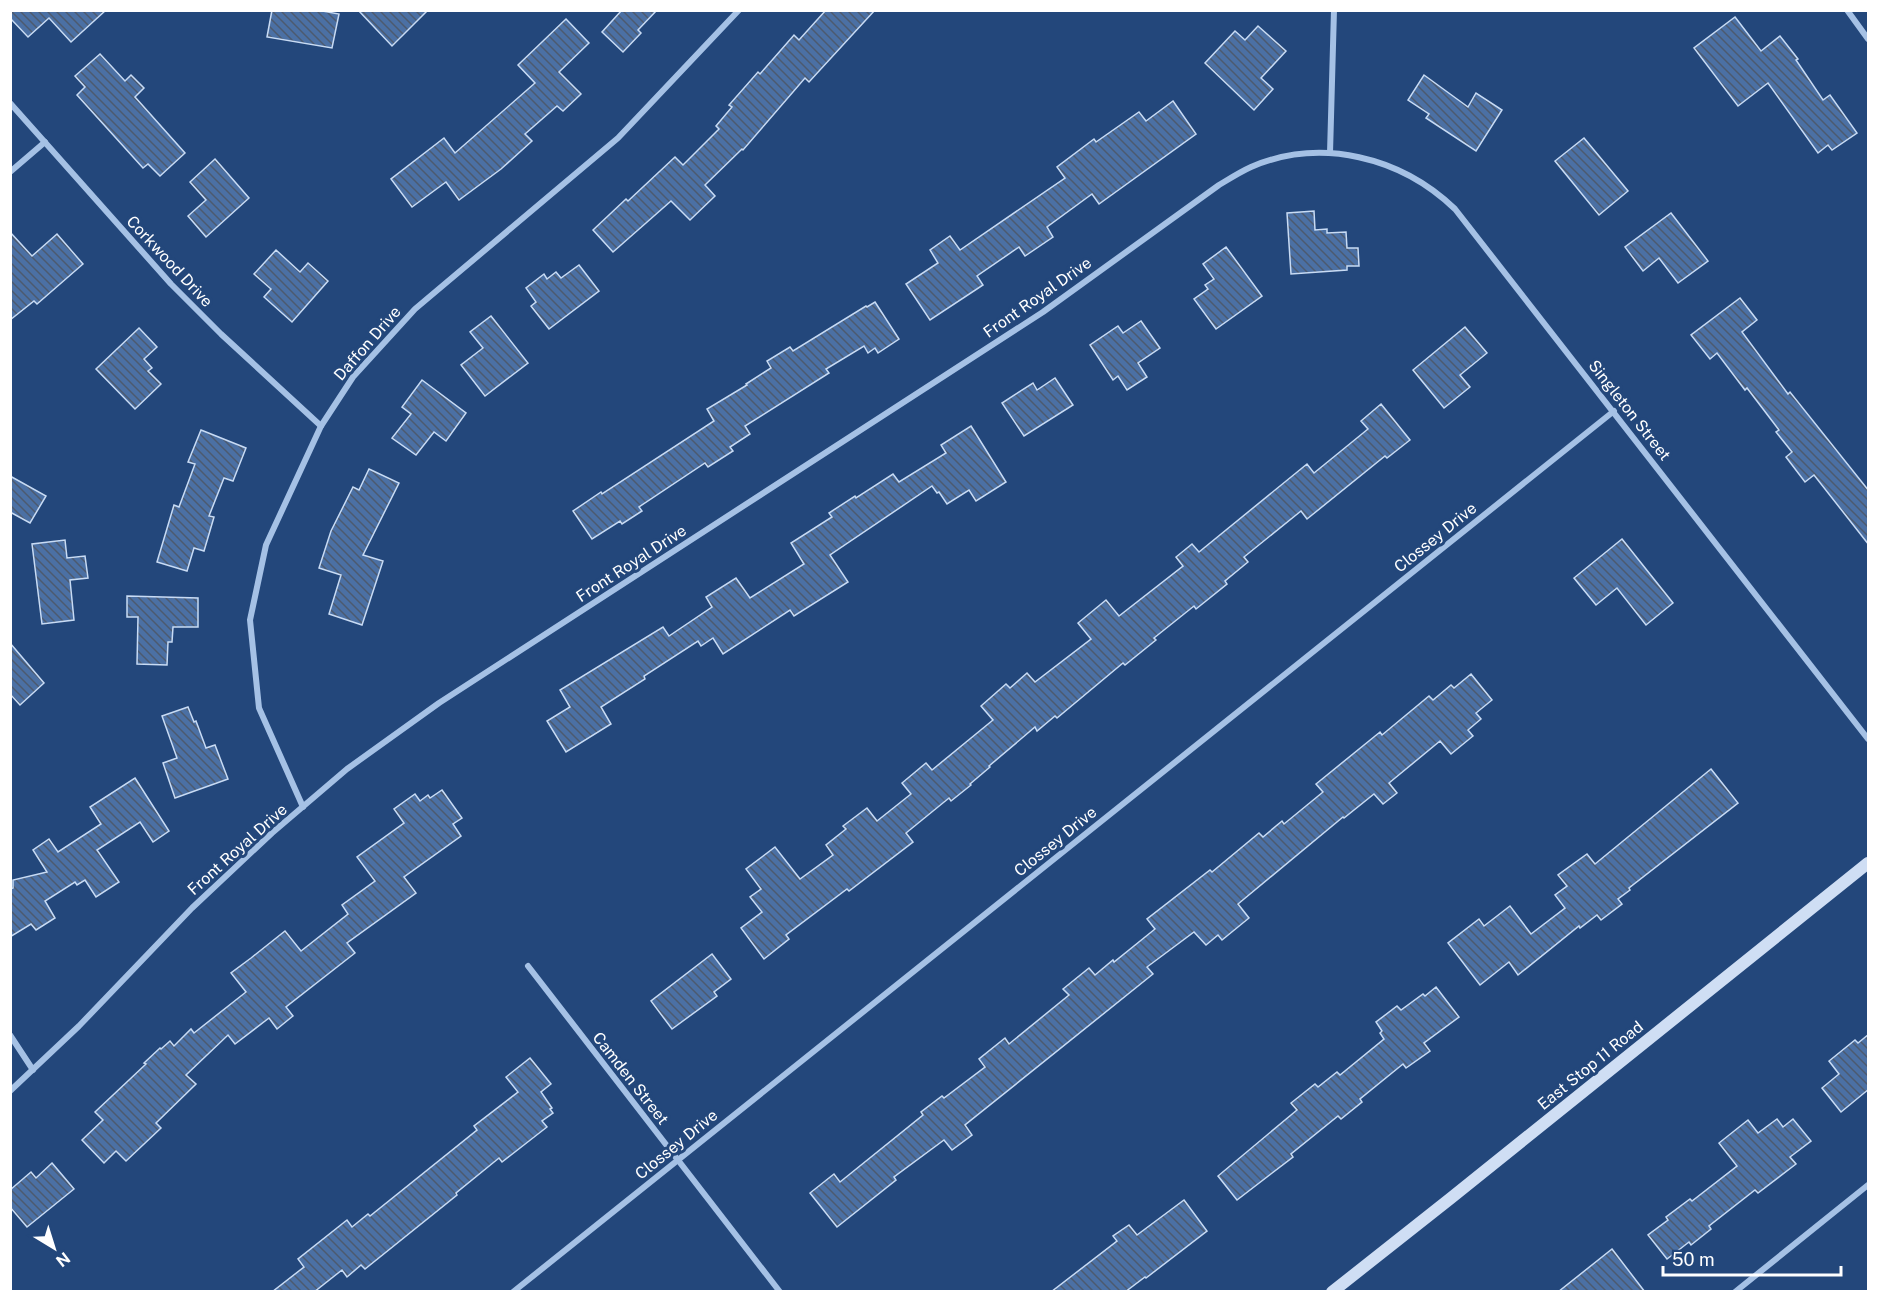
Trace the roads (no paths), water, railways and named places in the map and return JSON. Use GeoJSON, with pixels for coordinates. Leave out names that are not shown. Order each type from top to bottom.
{"type":"FeatureCollection","features":[{"type":"Feature","properties":{"kind":"main road","name":"East Stop 11 Road"},"geometry":{"type":"LineString","coordinates":[[1332,1292],[1869,863]]}},
{"type":"Feature","properties":{"kind":"street","name":"Daffon Drive"},"geometry":{"type":"LineString","coordinates":[[303,807],[258,708],[250,620],[266,545],[321,426],[352,377],[415,309],[618,138],[739,10]]}},
{"type":"Feature","properties":{"kind":"street"},"geometry":{"type":"LineString","coordinates":[[1330,153],[1334,10]]}},
{"type":"Feature","properties":{"kind":"street"},"geometry":{"type":"LineString","coordinates":[[1847,10],[1869,39]]}},
{"type":"Feature","properties":{"kind":"street","name":"Corkwood Drive"},"geometry":{"type":"LineString","coordinates":[[10,103],[171,284],[321,426]]}},
{"type":"Feature","properties":{"kind":"street"},"geometry":{"type":"LineString","coordinates":[[10,172],[45,142]]}},
{"type":"Feature","properties":{"kind":"street","name":"Front Royal Drive"},"geometry":{"type":"LineString","coordinates":[[10,1091],[79,1026],[224,876],[346,769],[411,722],[1043,312],[1219,184],[1249,168],[1272,160],[1306,153],[1330,153]]}},
{"type":"Feature","properties":{"kind":"street","name":"Singleton Street"},"geometry":{"type":"LineString","coordinates":[[1330,153],[1353,155],[1398,169],[1428,186],[1463,218],[1869,739]]}},
{"type":"Feature","properties":{"kind":"street","name":"Clossey Drive"},"geometry":{"type":"LineString","coordinates":[[513,1292],[1614,411]]}},
{"type":"Feature","properties":{"kind":"street","name":"Camden Street"},"geometry":{"type":"LineString","coordinates":[[528,966],[780,1292]]}},
{"type":"Feature","properties":{"kind":"street"},"geometry":{"type":"LineString","coordinates":[[10,1035],[33,1070]]}},
{"type":"Feature","properties":{"kind":"street"},"geometry":{"type":"LineString","coordinates":[[1735,1292],[1869,1185]]}}]}
